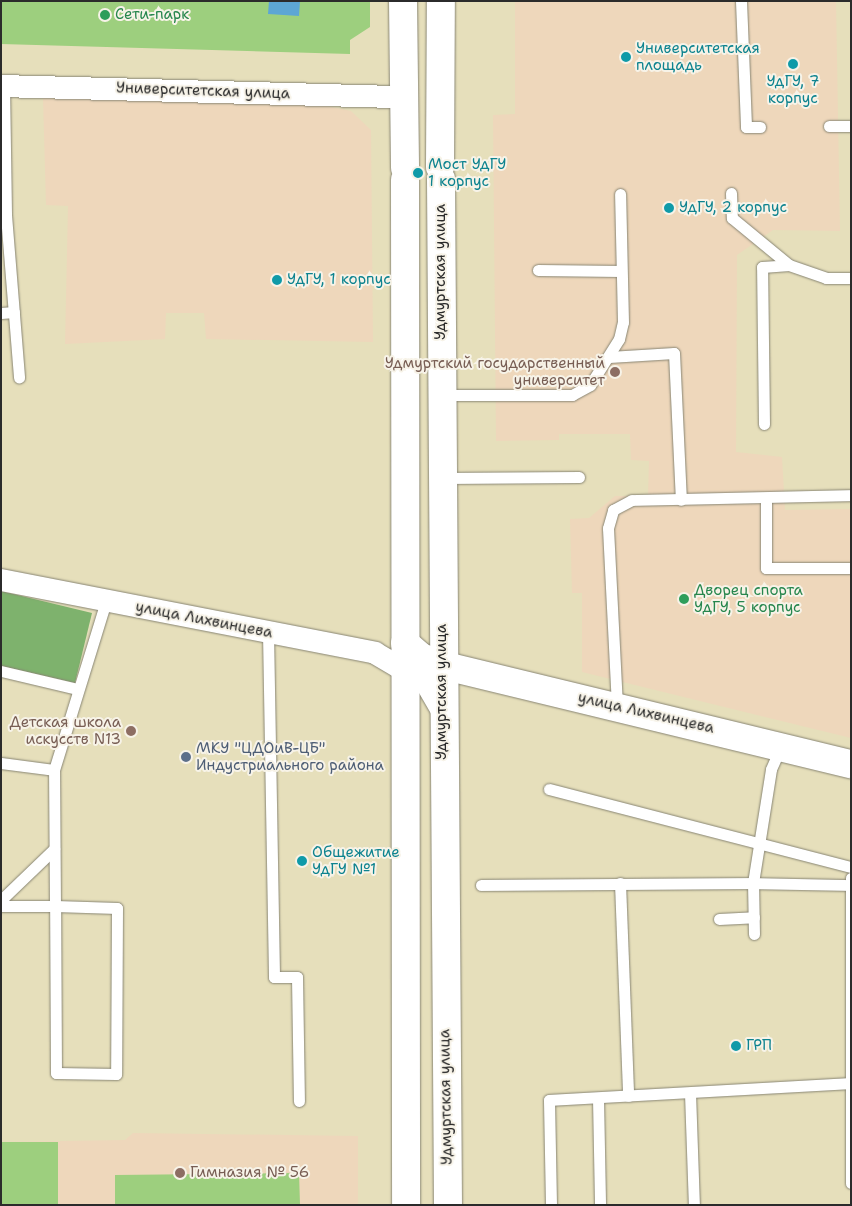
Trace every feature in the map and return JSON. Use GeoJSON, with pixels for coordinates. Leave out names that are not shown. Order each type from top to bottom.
{"type":"FeatureCollection","features":[{"type":"Feature","properties":{"kind":"main road"},"geometry":{"type":"LineString","coordinates":[[403,1],[405,656],[402,1033],[406,1205]]}},
{"type":"Feature","properties":{"kind":"main road","name":"Удмуртская улица"},"geometry":{"type":"LineString","coordinates":[[441,1],[442,711],[448,1205]]}},
{"type":"Feature","properties":{"kind":"main road"},"geometry":{"type":"LineString","coordinates":[[404,470],[441,475]]}},
{"type":"Feature","properties":{"kind":"main road","name":"улица Лихвинцева"},"geometry":{"type":"LineString","coordinates":[[405,656],[421,657],[442,665],[851,764]]}},
{"type":"Feature","properties":{"kind":"main road"},"geometry":{"type":"LineString","coordinates":[[402,1033],[445,1032]]}},
{"type":"Feature","properties":{"kind":"street","name":"Университетская улица"},"geometry":{"type":"LineString","coordinates":[[3,86],[404,97]]}},
{"type":"Feature","properties":{"kind":"street","name":"улица Лихвинцева"},"geometry":{"type":"LineString","coordinates":[[1,580],[375,653],[405,656],[426,683],[442,711]]}},
{"type":"Feature","properties":{"kind":"lane"},"geometry":{"type":"LineString","coordinates":[[741,1],[746,127],[760,127]]}},
{"type":"Feature","properties":{"kind":"lane"},"geometry":{"type":"LineString","coordinates":[[3,86],[3,190],[19,377]]}},
{"type":"Feature","properties":{"kind":"lane"},"geometry":{"type":"LineString","coordinates":[[830,126],[851,126]]}},
{"type":"Feature","properties":{"kind":"lane"},"geometry":{"type":"LineString","coordinates":[[731,193],[732,218],[789,265],[826,278],[851,278]]}},
{"type":"Feature","properties":{"kind":"lane"},"geometry":{"type":"LineString","coordinates":[[442,395],[572,395],[590,385],[609,357],[623,322],[620,194]]}},
{"type":"Feature","properties":{"kind":"lane"},"geometry":{"type":"LineString","coordinates":[[764,424],[762,267],[789,265]]}},
{"type":"Feature","properties":{"kind":"lane"},"geometry":{"type":"LineString","coordinates":[[538,270],[621,271]]}},
{"type":"Feature","properties":{"kind":"lane"},"geometry":{"type":"LineString","coordinates":[[1,313],[14,312]]}},
{"type":"Feature","properties":{"kind":"lane"},"geometry":{"type":"LineString","coordinates":[[609,357],[674,353],[681,500]]}},
{"type":"Feature","properties":{"kind":"lane"},"geometry":{"type":"LineString","coordinates":[[441,475],[579,477]]}},
{"type":"Feature","properties":{"kind":"lane"},"geometry":{"type":"LineString","coordinates":[[617,706],[608,528],[613,510],[632,500],[851,495]]}},
{"type":"Feature","properties":{"kind":"lane"},"geometry":{"type":"LineString","coordinates":[[766,498],[766,568],[851,568]]}},
{"type":"Feature","properties":{"kind":"lane"},"geometry":{"type":"LineString","coordinates":[[1,906],[55,906],[117,908],[116,1074],[56,1073],[55,906],[54,849],[54,770],[106,601]]}},
{"type":"Feature","properties":{"kind":"lane"},"geometry":{"type":"LineString","coordinates":[[268,632],[274,977],[297,977],[299,1101]]}},
{"type":"Feature","properties":{"kind":"lane"},"geometry":{"type":"LineString","coordinates":[[1,671],[78,690]]}},
{"type":"Feature","properties":{"kind":"lane"},"geometry":{"type":"LineString","coordinates":[[754,934],[753,883],[756,845],[770,769],[782,746]]}},
{"type":"Feature","properties":{"kind":"lane"},"geometry":{"type":"LineString","coordinates":[[1,763],[54,770]]}},
{"type":"Feature","properties":{"kind":"lane"},"geometry":{"type":"LineString","coordinates":[[550,789],[756,845],[851,867]]}},
{"type":"Feature","properties":{"kind":"lane"},"geometry":{"type":"LineString","coordinates":[[1,900],[54,849]]}},
{"type":"Feature","properties":{"kind":"lane"},"geometry":{"type":"LineString","coordinates":[[481,885],[850,882],[851,1183]]}},
{"type":"Feature","properties":{"kind":"lane"},"geometry":{"type":"LineString","coordinates":[[620,883],[628,1096]]}},
{"type":"Feature","properties":{"kind":"lane"},"geometry":{"type":"LineString","coordinates":[[719,919],[754,917]]}},
{"type":"Feature","properties":{"kind":"lane"},"geometry":{"type":"LineString","coordinates":[[551,1205],[549,1100],[850,1083]]}},
{"type":"Feature","properties":{"kind":"lane"},"geometry":{"type":"LineString","coordinates":[[690,1093],[694,1205]]}},
{"type":"Feature","properties":{"kind":"lane"},"geometry":{"type":"LineString","coordinates":[[598,1098],[600,1205]]}},
{"type":"Feature","properties":{"kind":"shaded area","name":"Удмуртский государственный университет"},"geometry":{"type":"Polygon","coordinates":[[[515,1],[836,1],[840,231],[773,230],[737,255],[736,452],[782,457],[785,510],[851,509],[851,738],[582,672],[582,593],[572,593],[570,519],[589,518],[615,496],[648,496],[649,461],[631,460],[630,434],[559,434],[559,440],[496,441],[493,115],[515,114],[515,1]]]}},
{"type":"Feature","properties":{"kind":"shaded area","name":"Удмуртский государственный университет"},"geometry":{"type":"Polygon","coordinates":[[[43,98],[322,105],[351,111],[371,130],[373,342],[206,339],[204,313],[166,313],[165,339],[65,344],[68,206],[46,205],[43,98]]]}},
{"type":"Feature","properties":{"kind":"shaded area","name":"Гимназия № 56"},"geometry":{"type":"Polygon","coordinates":[[[133,1133],[358,1136],[358,1205],[1,1205],[1,1142],[125,1140],[133,1133]]]}},
{"type":"Feature","properties":{"kind":"green space"},"geometry":{"type":"Polygon","coordinates":[[[1,1],[370,1],[370,27],[350,40],[350,54],[1,44],[1,1]]]}},
{"type":"Feature","properties":{"kind":"green space"},"geometry":{"type":"Polygon","coordinates":[[[1,591],[92,613],[75,683],[1,666],[1,591]]]}},
{"type":"Feature","properties":{"kind":"green space"},"geometry":{"type":"Polygon","coordinates":[[[1,1142],[58,1142],[58,1205],[1,1205],[1,1142]]]}},
{"type":"Feature","properties":{"kind":"green space"},"geometry":{"type":"Polygon","coordinates":[[[299,1173],[300,1205],[115,1205],[115,1175],[299,1173]]]}},
{"type":"Feature","properties":{"kind":"water"},"geometry":{"type":"Polygon","coordinates":[[[269,1],[300,1],[299,16],[268,14],[269,1]]]}},
{"type":"Feature","properties":{"kind":"place","name":"Сети-парк"},"geometry":{"type":"Point","coordinates":[105,15]}},
{"type":"Feature","properties":{"kind":"place","name":"Университетская площадь"},"geometry":{"type":"Point","coordinates":[626,57]}},
{"type":"Feature","properties":{"kind":"place","name":"УдГУ, 7 корпус"},"geometry":{"type":"Point","coordinates":[793,64]}},
{"type":"Feature","properties":{"kind":"place","name":"Мост УдГУ 1 корпус"},"geometry":{"type":"Point","coordinates":[418,173]}},
{"type":"Feature","properties":{"kind":"place","name":"УдГУ, 2 корпус"},"geometry":{"type":"Point","coordinates":[669,208]}},
{"type":"Feature","properties":{"kind":"place","name":"УдГУ, 1 корпус"},"geometry":{"type":"Point","coordinates":[277,280]}},
{"type":"Feature","properties":{"kind":"place","name":"Удмуртский государственный университет"},"geometry":{"type":"Point","coordinates":[615,372]}},
{"type":"Feature","properties":{"kind":"place","name":"Дворец спорта УдГУ, 5 корпус"},"geometry":{"type":"Point","coordinates":[684,599]}},
{"type":"Feature","properties":{"kind":"place","name":"Детская школа искусств N13"},"geometry":{"type":"Point","coordinates":[131,731]}},
{"type":"Feature","properties":{"kind":"place","name":"МКУ \"ЦДОиВ-ЦБ\" Индустриального района"},"geometry":{"type":"Point","coordinates":[186,757]}},
{"type":"Feature","properties":{"kind":"place","name":"Общежитие УдГУ №1"},"geometry":{"type":"Point","coordinates":[302,861]}},
{"type":"Feature","properties":{"kind":"place","name":"ГРП"},"geometry":{"type":"Point","coordinates":[736,1046]}},
{"type":"Feature","properties":{"kind":"place","name":"Гимназия № 56"},"geometry":{"type":"Point","coordinates":[180,1173]}}]}
